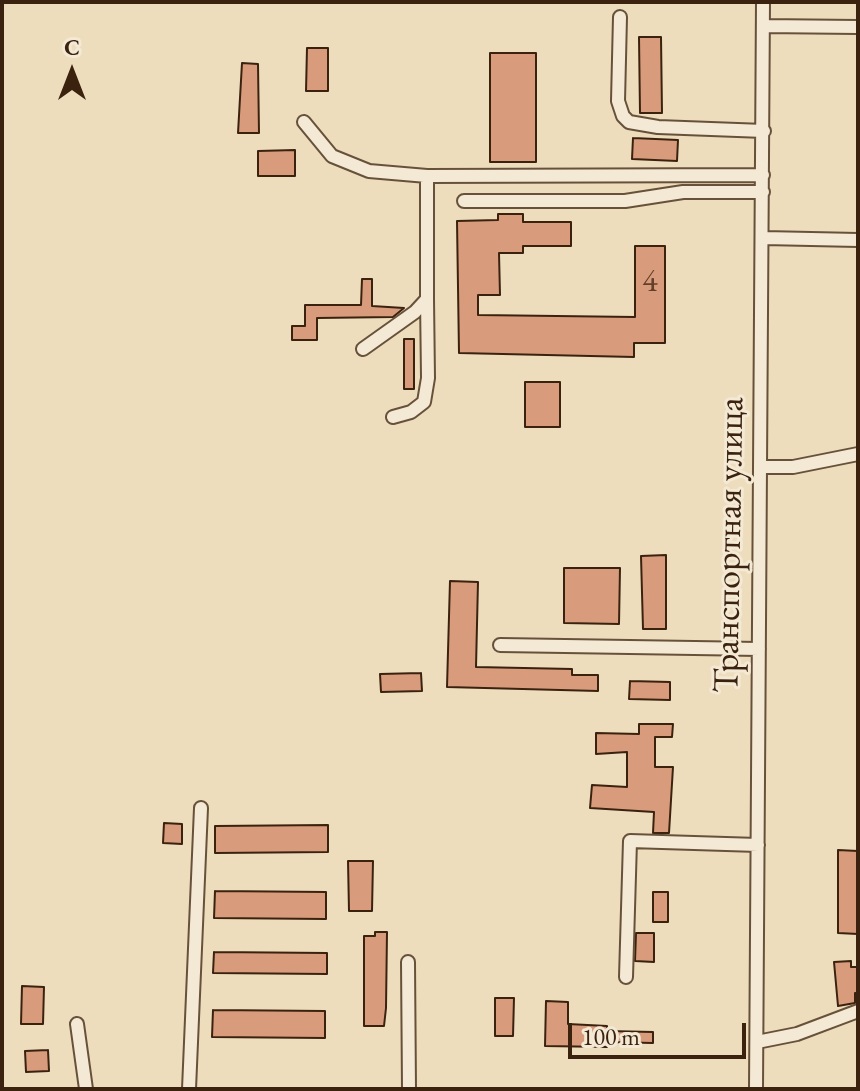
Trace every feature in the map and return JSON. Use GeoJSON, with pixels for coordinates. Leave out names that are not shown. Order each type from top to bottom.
{"type":"FeatureCollection","features":[{"type":"Feature","properties":{"kind":"street","name":"Транспортная улица"},"geometry":{"type":"LineString","coordinates":[[756,1089],[764,238],[763,2]]}},
{"type":"Feature","properties":{"kind":"street"},"geometry":{"type":"LineString","coordinates":[[620,17],[618,101],[620,110],[629,122],[658,127],[764,131]]}},
{"type":"Feature","properties":{"kind":"street"},"geometry":{"type":"LineString","coordinates":[[763,26],[858,27]]}},
{"type":"Feature","properties":{"kind":"street"},"geometry":{"type":"LineString","coordinates":[[304,122],[332,156],[369,171],[427,176],[763,175]]}},
{"type":"Feature","properties":{"kind":"street"},"geometry":{"type":"LineString","coordinates":[[393,417],[411,412],[424,402],[428,378],[427,176]]}},
{"type":"Feature","properties":{"kind":"street"},"geometry":{"type":"LineString","coordinates":[[464,201],[625,201],[683,192],[763,192]]}},
{"type":"Feature","properties":{"kind":"street"},"geometry":{"type":"LineString","coordinates":[[764,238],[858,240]]}},
{"type":"Feature","properties":{"kind":"street"},"geometry":{"type":"LineString","coordinates":[[363,349],[415,312],[427,299]]}},
{"type":"Feature","properties":{"kind":"street"},"geometry":{"type":"LineString","coordinates":[[761,467],[793,467],[858,454]]}},
{"type":"Feature","properties":{"kind":"street"},"geometry":{"type":"LineString","coordinates":[[500,645],[759,649]]}},
{"type":"Feature","properties":{"kind":"street"},"geometry":{"type":"LineString","coordinates":[[189,1089],[201,808]]}},
{"type":"Feature","properties":{"kind":"street"},"geometry":{"type":"LineString","coordinates":[[626,977],[630,841],[758,845]]}},
{"type":"Feature","properties":{"kind":"street"},"geometry":{"type":"LineString","coordinates":[[408,962],[409,1089]]}},
{"type":"Feature","properties":{"kind":"street"},"geometry":{"type":"LineString","coordinates":[[757,1042],[797,1034],[858,1011]]}},
{"type":"Feature","properties":{"kind":"street"},"geometry":{"type":"LineString","coordinates":[[77,1024],[86,1089]]}},
{"type":"Feature","properties":{"kind":"building"},"geometry":{"type":"Polygon","coordinates":[[[639,37],[661,37],[662,113],[640,113],[639,37]]]}},
{"type":"Feature","properties":{"kind":"building"},"geometry":{"type":"Polygon","coordinates":[[[307,48],[328,48],[328,91],[306,91],[307,48]]]}},
{"type":"Feature","properties":{"kind":"building"},"geometry":{"type":"Polygon","coordinates":[[[490,53],[536,53],[536,162],[490,162],[490,53]]]}},
{"type":"Feature","properties":{"kind":"building"},"geometry":{"type":"Polygon","coordinates":[[[242,63],[258,64],[259,133],[238,133],[242,63]]]}},
{"type":"Feature","properties":{"kind":"building"},"geometry":{"type":"Polygon","coordinates":[[[633,138],[678,140],[677,161],[632,159],[633,138]]]}},
{"type":"Feature","properties":{"kind":"building"},"geometry":{"type":"Polygon","coordinates":[[[295,150],[295,176],[258,176],[258,151],[295,150]]]}},
{"type":"Feature","properties":{"kind":"building"},"geometry":{"type":"Polygon","coordinates":[[[498,214],[523,214],[523,222],[571,222],[571,246],[523,246],[523,253],[499,253],[500,295],[478,295],[478,315],[635,317],[635,246],[665,246],[665,343],[634,343],[634,357],[459,353],[457,221],[498,220],[498,214]]]}},
{"type":"Feature","properties":{"kind":"building"},"geometry":{"type":"Polygon","coordinates":[[[362,279],[372,279],[372,306],[404,308],[393,317],[317,318],[317,340],[292,340],[292,326],[305,326],[305,305],[361,305],[362,279]]]}},
{"type":"Feature","properties":{"kind":"building"},"geometry":{"type":"Polygon","coordinates":[[[404,339],[414,339],[414,389],[404,389],[404,339]]]}},
{"type":"Feature","properties":{"kind":"building"},"geometry":{"type":"Polygon","coordinates":[[[525,382],[560,382],[560,427],[525,427],[525,382]]]}},
{"type":"Feature","properties":{"kind":"building"},"geometry":{"type":"Polygon","coordinates":[[[666,555],[666,629],[643,629],[641,556],[666,555]]]}},
{"type":"Feature","properties":{"kind":"building"},"geometry":{"type":"Polygon","coordinates":[[[564,568],[620,568],[619,624],[564,623],[564,568]]]}},
{"type":"Feature","properties":{"kind":"building"},"geometry":{"type":"Polygon","coordinates":[[[450,581],[478,582],[476,667],[572,669],[572,675],[598,675],[598,691],[447,687],[450,581]]]}},
{"type":"Feature","properties":{"kind":"building"},"geometry":{"type":"Polygon","coordinates":[[[421,673],[422,691],[381,692],[380,674],[421,673]]]}},
{"type":"Feature","properties":{"kind":"building"},"geometry":{"type":"Polygon","coordinates":[[[630,681],[670,682],[670,700],[629,699],[630,681]]]}},
{"type":"Feature","properties":{"kind":"building"},"geometry":{"type":"Polygon","coordinates":[[[639,724],[673,724],[672,737],[655,737],[655,767],[673,767],[669,833],[653,833],[654,812],[590,808],[592,785],[627,787],[627,752],[596,754],[596,733],[639,734],[639,724]]]}},
{"type":"Feature","properties":{"kind":"building"},"geometry":{"type":"Polygon","coordinates":[[[164,823],[182,824],[182,844],[163,843],[164,823]]]}},
{"type":"Feature","properties":{"kind":"building"},"geometry":{"type":"Polygon","coordinates":[[[328,825],[328,852],[215,853],[215,826],[328,825]]]}},
{"type":"Feature","properties":{"kind":"building"},"geometry":{"type":"Polygon","coordinates":[[[838,850],[858,851],[858,934],[838,933],[838,850]]]}},
{"type":"Feature","properties":{"kind":"building"},"geometry":{"type":"Polygon","coordinates":[[[348,861],[373,861],[372,911],[349,911],[348,861]]]}},
{"type":"Feature","properties":{"kind":"building"},"geometry":{"type":"Polygon","coordinates":[[[215,891],[326,892],[326,919],[214,918],[215,891]]]}},
{"type":"Feature","properties":{"kind":"building"},"geometry":{"type":"Polygon","coordinates":[[[653,892],[668,892],[668,922],[653,922],[653,892]]]}},
{"type":"Feature","properties":{"kind":"building"},"geometry":{"type":"Polygon","coordinates":[[[375,932],[387,932],[384,1026],[364,1026],[364,936],[375,936],[375,932]]]}},
{"type":"Feature","properties":{"kind":"building"},"geometry":{"type":"Polygon","coordinates":[[[636,933],[654,933],[654,962],[635,961],[636,933]]]}},
{"type":"Feature","properties":{"kind":"building"},"geometry":{"type":"Polygon","coordinates":[[[214,952],[327,953],[327,974],[213,973],[214,952]]]}},
{"type":"Feature","properties":{"kind":"building"},"geometry":{"type":"Polygon","coordinates":[[[851,961],[851,967],[858,967],[858,993],[855,993],[855,1003],[838,1006],[834,962],[851,961]]]}},
{"type":"Feature","properties":{"kind":"building"},"geometry":{"type":"Polygon","coordinates":[[[22,986],[44,987],[43,1024],[21,1024],[22,986]]]}},
{"type":"Feature","properties":{"kind":"building"},"geometry":{"type":"Polygon","coordinates":[[[495,998],[514,998],[513,1036],[495,1036],[495,998]]]}},
{"type":"Feature","properties":{"kind":"building"},"geometry":{"type":"Polygon","coordinates":[[[546,1001],[568,1002],[568,1024],[607,1026],[607,1031],[653,1032],[653,1043],[607,1042],[607,1047],[545,1046],[546,1001]]]}},
{"type":"Feature","properties":{"kind":"building"},"geometry":{"type":"Polygon","coordinates":[[[213,1010],[325,1011],[325,1038],[212,1037],[213,1010]]]}},
{"type":"Feature","properties":{"kind":"building"},"geometry":{"type":"Polygon","coordinates":[[[48,1050],[49,1071],[26,1072],[25,1051],[48,1050]]]}}]}
